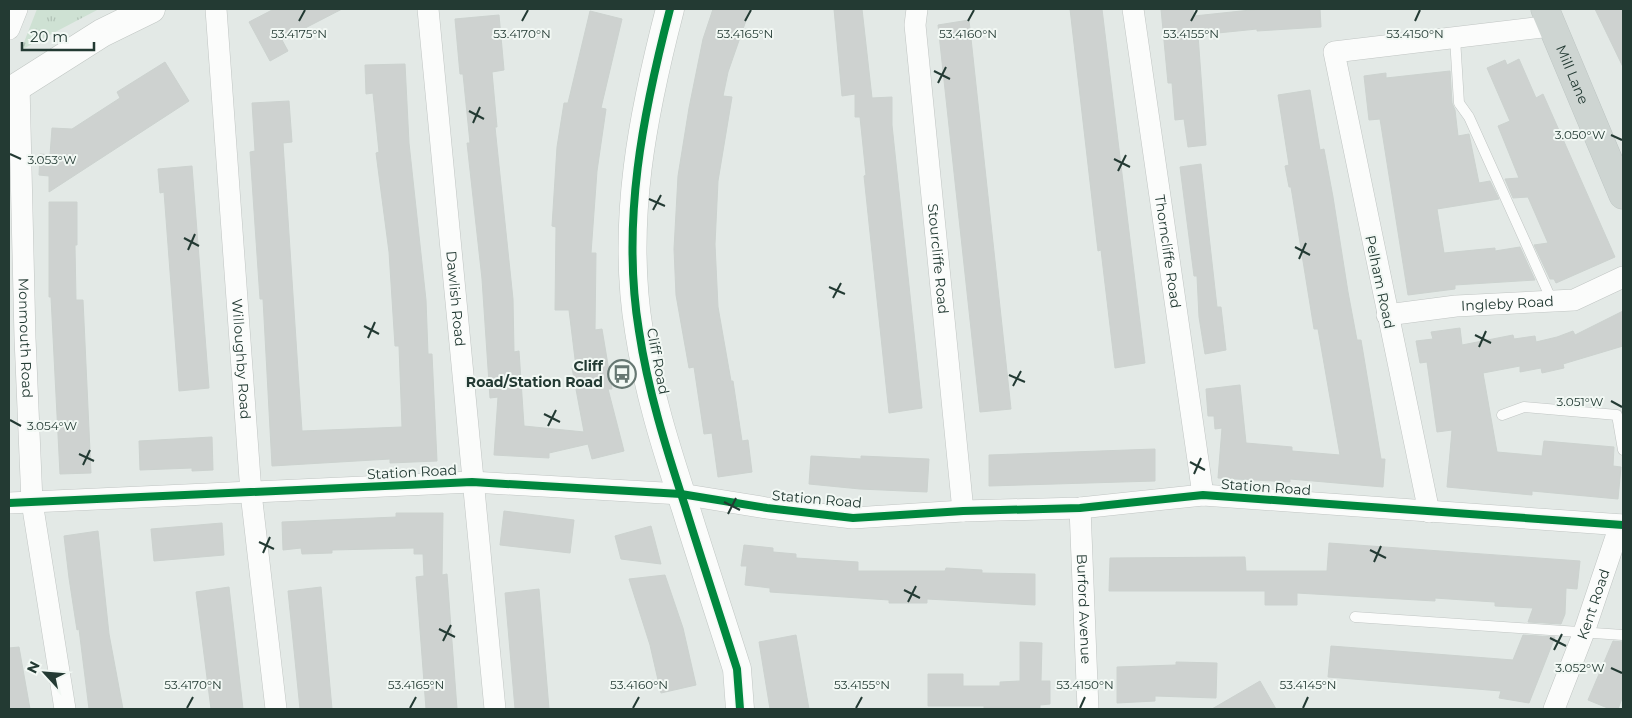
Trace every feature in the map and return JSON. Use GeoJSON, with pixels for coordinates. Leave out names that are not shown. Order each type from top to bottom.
{"type":"FeatureCollection","features":[{"type":"Feature","properties":{"kind":"main road","name":"Mill Lane"},"geometry":{"type":"LineString","coordinates":[[1548,17],[1623,195]]}},
{"type":"Feature","properties":{"kind":"street"},"geometry":{"type":"LineString","coordinates":[[14,88],[102,33],[151,9]]}},
{"type":"Feature","properties":{"kind":"street","name":"Willoughby Road"},"geometry":{"type":"LineString","coordinates":[[216,9],[251,493],[276,709]]}},
{"type":"Feature","properties":{"kind":"street","name":"Dawlish Road"},"geometry":{"type":"LineString","coordinates":[[428,9],[495,709]]}},
{"type":"Feature","properties":{"kind":"street","name":"Cliff Road"},"geometry":{"type":"LineString","coordinates":[[670,9],[643,121],[635,189],[633,259],[638,330],[654,412],[737,669],[740,709]]}},
{"type":"Feature","properties":{"kind":"street","name":"Stourcliffe Road"},"geometry":{"type":"LineString","coordinates":[[918,9],[915,26],[963,511]]}},
{"type":"Feature","properties":{"kind":"street","name":"Thorncliffe Road"},"geometry":{"type":"LineString","coordinates":[[1133,9],[1203,495]]}},
{"type":"Feature","properties":{"kind":"street"},"geometry":{"type":"LineString","coordinates":[[1455,38],[1548,17]]}},
{"type":"Feature","properties":{"kind":"street","name":"Pelham Road"},"geometry":{"type":"LineString","coordinates":[[1429,512],[1334,52],[1455,38]]}},
{"type":"Feature","properties":{"kind":"street","name":"Monmouth Road"},"geometry":{"type":"LineString","coordinates":[[14,88],[32,502],[65,709]]}},
{"type":"Feature","properties":{"kind":"street","name":"Ingleby Road"},"geometry":{"type":"LineString","coordinates":[[1387,315],[1456,306],[1574,300],[1623,277]]}},
{"type":"Feature","properties":{"kind":"street","name":"Station Road"},"geometry":{"type":"LineString","coordinates":[[9,503],[472,482],[681,494],[767,508],[853,518],[963,511],[1080,508],[1203,495],[1622,525]]}},
{"type":"Feature","properties":{"kind":"street","name":"Burford Avenue"},"geometry":{"type":"LineString","coordinates":[[1080,508],[1088,709]]}},
{"type":"Feature","properties":{"kind":"street","name":"Kent Road"},"geometry":{"type":"LineString","coordinates":[[1554,709],[1622,525]]}},
{"type":"Feature","properties":{"kind":"lane"},"geometry":{"type":"LineString","coordinates":[[1455,38],[1459,103],[1469,117],[1552,301]]}},
{"type":"Feature","properties":{"kind":"lane"},"geometry":{"type":"LineString","coordinates":[[1502,415],[1524,407],[1617,415],[1623,450]]}},
{"type":"Feature","properties":{"kind":"lane"},"geometry":{"type":"LineString","coordinates":[[1355,617],[1623,635]]}},
{"type":"Feature","properties":{"kind":"green space"},"geometry":{"type":"Polygon","coordinates":[[[37,9],[99,9],[21,50],[37,9]]]}},
{"type":"Feature","properties":{"kind":"building"},"geometry":{"type":"Polygon","coordinates":[[[274,9],[342,9],[282,40],[288,51],[270,61],[249,22],[274,9]]]}},
{"type":"Feature","properties":{"kind":"building"},"geometry":{"type":"Polygon","coordinates":[[[713,9],[750,9],[728,72],[723,96],[732,97],[718,181],[715,244],[718,307],[731,381],[733,381],[742,441],[748,440],[752,472],[718,477],[712,433],[704,434],[694,367],[689,368],[676,295],[674,249],[678,176],[689,108],[703,39],[713,9]]]}},
{"type":"Feature","properties":{"kind":"building"},"geometry":{"type":"Polygon","coordinates":[[[834,9],[862,9],[872,98],[892,97],[892,125],[922,408],[889,413],[864,176],[866,175],[860,117],[855,117],[855,94],[842,96],[834,9]]]}},
{"type":"Feature","properties":{"kind":"building"},"geometry":{"type":"Polygon","coordinates":[[[1070,9],[1102,9],[1145,363],[1115,368],[1101,250],[1098,251],[1070,9]]]}},
{"type":"Feature","properties":{"kind":"building"},"geometry":{"type":"Polygon","coordinates":[[[1161,9],[1193,9],[1194,16],[1260,9],[1320,9],[1321,27],[1257,31],[1257,29],[1198,35],[1206,145],[1188,147],[1184,119],[1175,120],[1172,83],[1168,83],[1161,9]]]}},
{"type":"Feature","properties":{"kind":"building"},"geometry":{"type":"Polygon","coordinates":[[[1595,9],[1623,9],[1623,67],[1595,9]]]}},
{"type":"Feature","properties":{"kind":"building"},"geometry":{"type":"Polygon","coordinates":[[[590,11],[622,19],[601,108],[606,109],[597,171],[591,253],[596,253],[595,330],[602,329],[612,389],[608,389],[624,451],[592,459],[588,444],[549,453],[549,458],[494,455],[498,397],[490,398],[482,279],[467,143],[470,143],[463,74],[460,74],[455,19],[499,15],[504,70],[492,72],[497,127],[495,127],[513,299],[514,352],[519,351],[524,426],[584,432],[572,368],[576,367],[569,310],[555,310],[556,227],[552,226],[557,147],[564,103],[568,103],[590,11]]]}},
{"type":"Feature","properties":{"kind":"building"},"geometry":{"type":"Polygon","coordinates":[[[969,20],[1011,409],[980,412],[938,25],[969,20]]]}},
{"type":"Feature","properties":{"kind":"building"},"geometry":{"type":"Polygon","coordinates":[[[1519,59],[1536,98],[1543,94],[1615,257],[1556,283],[1554,279],[1550,279],[1534,245],[1548,243],[1528,197],[1513,198],[1505,179],[1519,178],[1498,126],[1510,121],[1487,68],[1505,60],[1507,65],[1519,59]]]}},
{"type":"Feature","properties":{"kind":"building"},"geometry":{"type":"Polygon","coordinates":[[[165,62],[189,101],[49,192],[49,176],[39,175],[40,154],[50,155],[52,128],[72,129],[120,98],[117,92],[165,62]]]}},
{"type":"Feature","properties":{"kind":"building"},"geometry":{"type":"Polygon","coordinates":[[[405,64],[409,143],[426,300],[428,354],[432,354],[437,461],[390,463],[390,459],[272,466],[263,299],[260,299],[250,152],[255,151],[252,103],[289,101],[292,142],[283,143],[302,431],[402,427],[399,346],[395,346],[389,252],[376,153],[379,152],[373,93],[366,94],[365,65],[405,64]]]}},
{"type":"Feature","properties":{"kind":"building"},"geometry":{"type":"Polygon","coordinates":[[[1450,71],[1452,103],[1455,110],[1458,136],[1469,134],[1479,183],[1490,181],[1499,199],[1437,209],[1444,253],[1495,248],[1495,251],[1520,247],[1535,280],[1455,285],[1455,289],[1408,295],[1380,119],[1369,120],[1364,76],[1386,73],[1386,78],[1450,71]]]}},
{"type":"Feature","properties":{"kind":"building"},"geometry":{"type":"Polygon","coordinates":[[[1310,90],[1320,150],[1324,149],[1357,340],[1361,340],[1381,459],[1385,459],[1383,487],[1290,479],[1290,482],[1218,478],[1222,428],[1215,429],[1214,416],[1208,416],[1206,389],[1240,385],[1246,443],[1292,447],[1292,451],[1340,455],[1318,329],[1314,329],[1291,187],[1289,187],[1285,166],[1289,165],[1278,95],[1310,90]]]}},
{"type":"Feature","properties":{"kind":"building"},"geometry":{"type":"Polygon","coordinates":[[[1201,164],[1217,307],[1221,307],[1226,350],[1205,354],[1199,317],[1197,276],[1194,276],[1180,167],[1201,164]]]}},
{"type":"Feature","properties":{"kind":"building"},"geometry":{"type":"Polygon","coordinates":[[[192,166],[209,388],[179,391],[164,192],[160,193],[158,169],[192,166]]]}},
{"type":"Feature","properties":{"kind":"building"},"geometry":{"type":"Polygon","coordinates":[[[49,202],[77,202],[77,245],[75,245],[76,300],[83,300],[91,473],[60,474],[51,297],[49,297],[49,202]]]}},
{"type":"Feature","properties":{"kind":"building"},"geometry":{"type":"Polygon","coordinates":[[[1623,311],[1623,346],[1563,364],[1564,368],[1542,373],[1541,368],[1520,372],[1520,366],[1483,373],[1497,452],[1542,456],[1544,441],[1614,447],[1613,466],[1621,467],[1618,499],[1532,491],[1532,495],[1447,487],[1452,430],[1437,432],[1427,362],[1420,363],[1416,341],[1433,339],[1431,332],[1460,328],[1462,345],[1513,335],[1514,339],[1535,336],[1536,342],[1573,331],[1575,335],[1623,311]]]}},
{"type":"Feature","properties":{"kind":"building"},"geometry":{"type":"Polygon","coordinates":[[[212,437],[213,470],[192,471],[192,468],[140,470],[139,441],[212,437]]]}},
{"type":"Feature","properties":{"kind":"building"},"geometry":{"type":"Polygon","coordinates":[[[1155,449],[1155,481],[989,486],[989,455],[1155,449]]]}},
{"type":"Feature","properties":{"kind":"building"},"geometry":{"type":"Polygon","coordinates":[[[811,456],[861,459],[861,456],[929,459],[927,492],[860,489],[809,484],[811,456]]]}},
{"type":"Feature","properties":{"kind":"building"},"geometry":{"type":"Polygon","coordinates":[[[504,511],[574,520],[570,553],[500,545],[504,511]]]}},
{"type":"Feature","properties":{"kind":"building"},"geometry":{"type":"Polygon","coordinates":[[[396,513],[443,513],[442,575],[447,574],[457,709],[426,709],[416,577],[424,576],[423,554],[414,554],[414,548],[332,550],[332,553],[302,554],[301,548],[283,550],[282,522],[396,517],[396,513]]]}},
{"type":"Feature","properties":{"kind":"building"},"geometry":{"type":"Polygon","coordinates":[[[222,523],[224,555],[154,561],[151,529],[222,523]]]}},
{"type":"Feature","properties":{"kind":"building"},"geometry":{"type":"Polygon","coordinates":[[[651,526],[661,564],[621,559],[615,536],[651,526]]]}},
{"type":"Feature","properties":{"kind":"building"},"geometry":{"type":"Polygon","coordinates":[[[98,531],[109,634],[123,709],[89,709],[79,629],[77,630],[69,578],[64,536],[98,531]]]}},
{"type":"Feature","properties":{"kind":"building"},"geometry":{"type":"Polygon","coordinates":[[[1329,543],[1580,561],[1577,589],[1566,588],[1565,614],[1561,624],[1528,622],[1533,608],[1495,606],[1495,602],[1435,598],[1435,601],[1297,593],[1297,605],[1265,605],[1265,591],[1109,591],[1110,558],[1245,557],[1246,571],[1327,571],[1329,543]]]}},
{"type":"Feature","properties":{"kind":"building"},"geometry":{"type":"Polygon","coordinates":[[[744,545],[773,548],[773,552],[796,554],[796,558],[858,562],[858,571],[945,571],[946,568],[982,570],[982,573],[1035,574],[1035,605],[927,599],[927,603],[889,603],[889,600],[770,592],[770,588],[745,585],[747,566],[741,566],[744,545]]]}},
{"type":"Feature","properties":{"kind":"building"},"geometry":{"type":"Polygon","coordinates":[[[665,575],[683,628],[696,685],[661,693],[650,645],[629,579],[665,575]]]}},
{"type":"Feature","properties":{"kind":"building"},"geometry":{"type":"Polygon","coordinates":[[[229,587],[243,709],[211,709],[196,592],[229,587]]]}},
{"type":"Feature","properties":{"kind":"building"},"geometry":{"type":"Polygon","coordinates":[[[321,587],[332,709],[300,709],[288,591],[321,587]]]}},
{"type":"Feature","properties":{"kind":"building"},"geometry":{"type":"Polygon","coordinates":[[[539,589],[549,709],[515,709],[505,593],[539,589]]]}},
{"type":"Feature","properties":{"kind":"building"},"geometry":{"type":"Polygon","coordinates":[[[796,635],[809,709],[770,709],[759,642],[796,635]]]}},
{"type":"Feature","properties":{"kind":"building"},"geometry":{"type":"Polygon","coordinates":[[[1523,635],[1555,637],[1529,703],[1499,698],[1501,691],[1328,677],[1331,646],[1513,660],[1523,635]]]}},
{"type":"Feature","properties":{"kind":"building"},"geometry":{"type":"Polygon","coordinates":[[[1613,641],[1623,642],[1623,696],[1618,709],[1610,709],[1588,700],[1613,641]]]}},
{"type":"Feature","properties":{"kind":"building"},"geometry":{"type":"Polygon","coordinates":[[[1020,642],[1042,643],[1041,681],[1050,681],[1050,704],[1040,705],[1040,709],[928,706],[928,674],[963,674],[963,686],[1000,686],[1000,682],[1020,681],[1020,642]]]}},
{"type":"Feature","properties":{"kind":"building"},"geometry":{"type":"Polygon","coordinates":[[[19,647],[30,709],[9,709],[9,648],[19,647]]]}},
{"type":"Feature","properties":{"kind":"building"},"geometry":{"type":"Polygon","coordinates":[[[1176,662],[1217,663],[1216,698],[1155,696],[1155,701],[1117,703],[1117,667],[1176,665],[1176,662]]]}},
{"type":"Feature","properties":{"kind":"building"},"geometry":{"type":"Polygon","coordinates":[[[1260,681],[1276,709],[1212,709],[1260,681]]]}},
{"type":"Feature","properties":{"kind":"cycle path"},"geometry":{"type":"LineString","coordinates":[[670,9],[651,88],[638,168],[632,249],[634,290],[639,331],[652,397],[671,463],[737,669],[740,709]]}},
{"type":"Feature","properties":{"kind":"cycle path"},"geometry":{"type":"LineString","coordinates":[[9,503],[472,482],[681,494],[767,508],[853,518],[963,511],[1080,508],[1203,495],[1623,525]]}},
{"type":"Feature","properties":{"kind":"place","name":"Cliff Road/Station Road"},"geometry":{"type":"Point","coordinates":[622,374]}}]}
